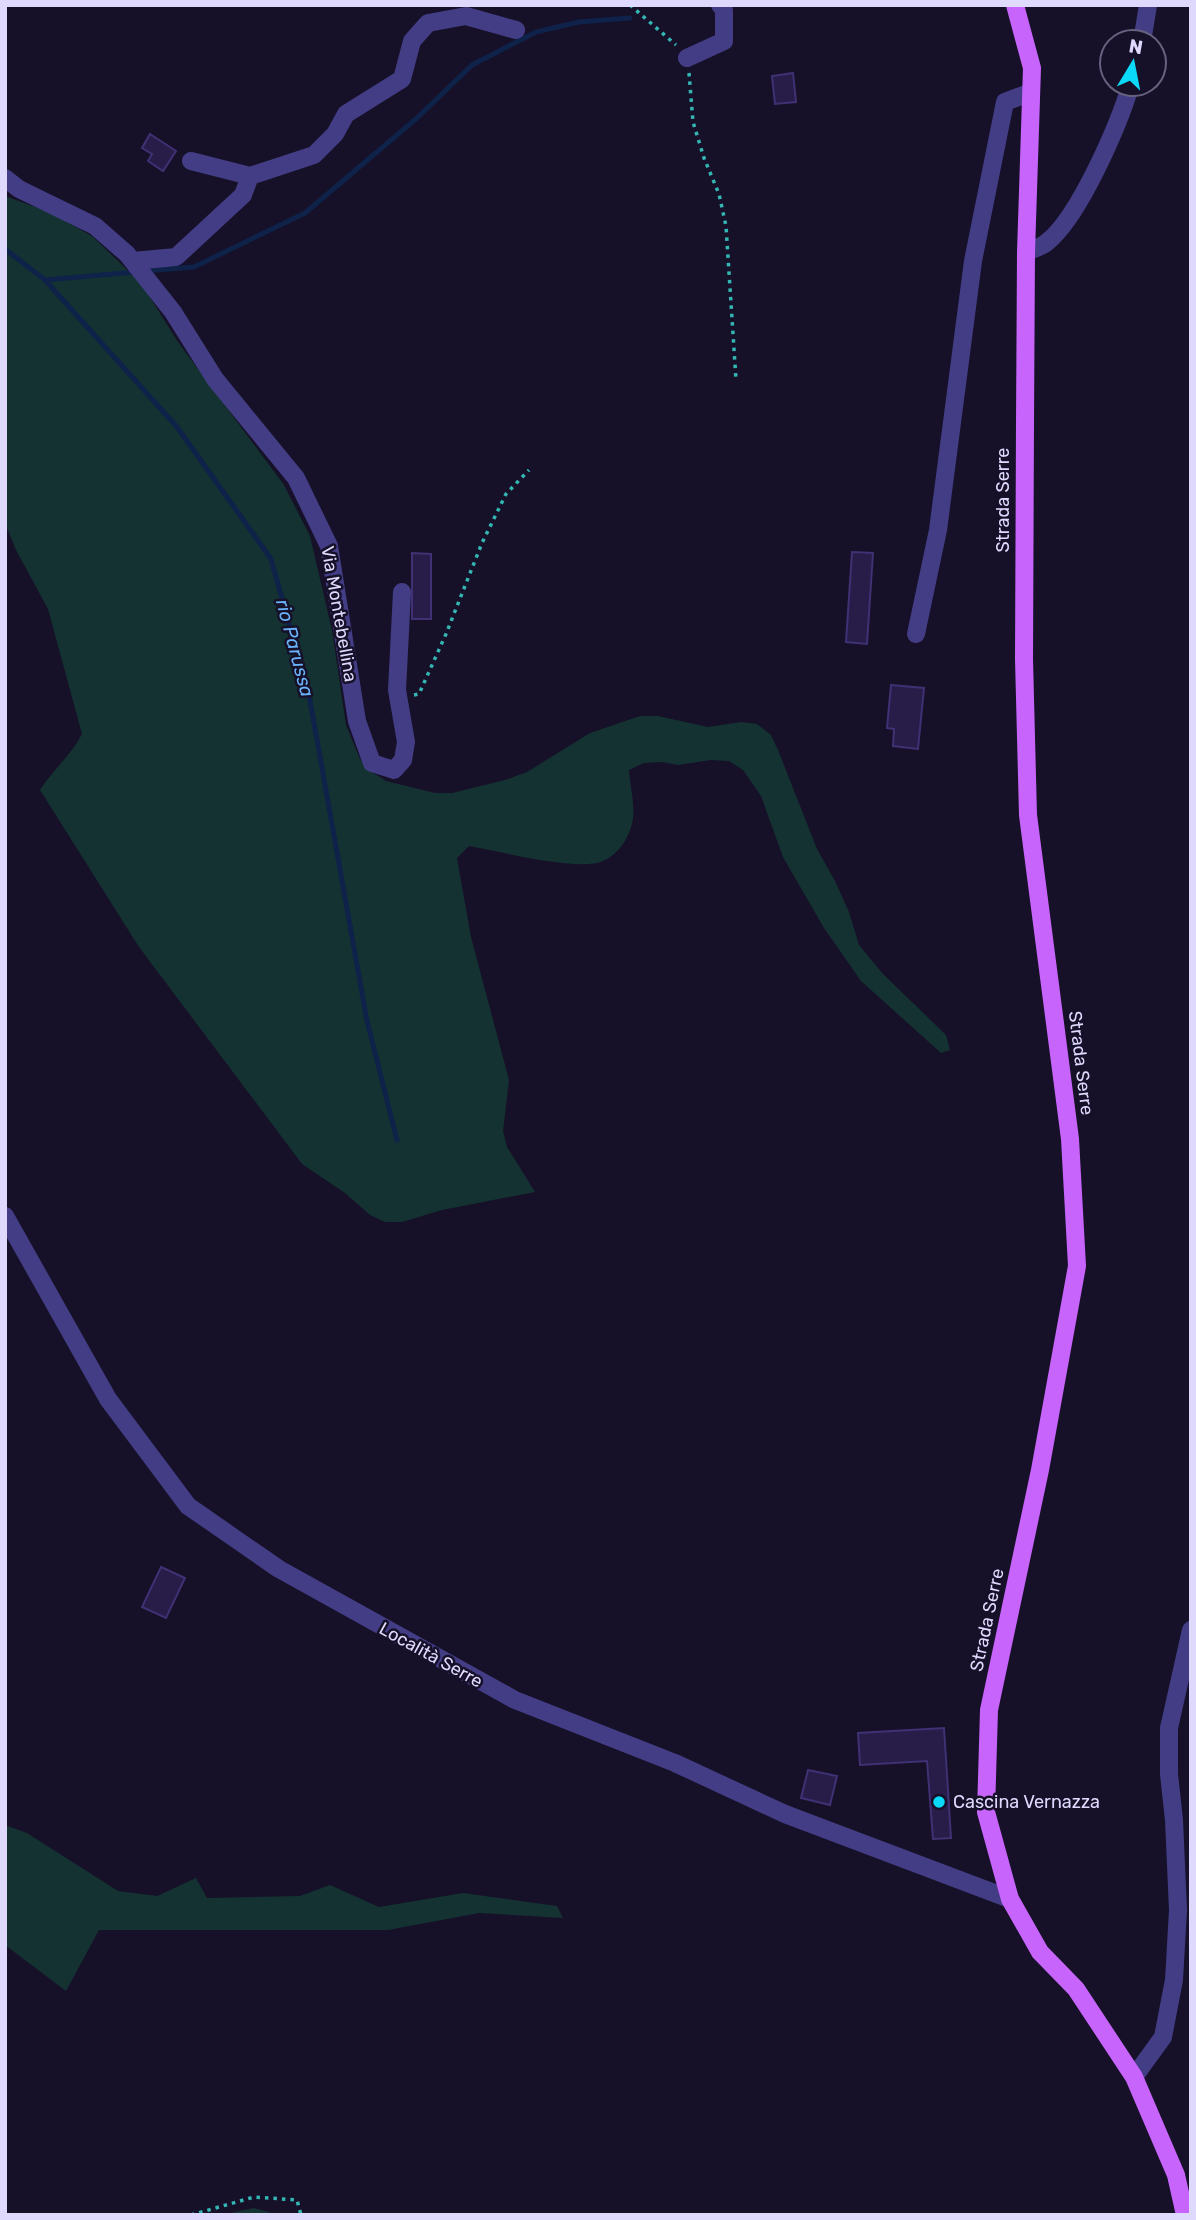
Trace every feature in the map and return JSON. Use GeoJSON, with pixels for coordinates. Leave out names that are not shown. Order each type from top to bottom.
{"type":"FeatureCollection","features":[{"type":"Feature","properties":{"kind":"main road","name":"Strada Serre"},"geometry":{"type":"LineString","coordinates":[[1015,5],[1032,68],[1026,252],[1024,659],[1028,815],[1070,1139],[1077,1266],[1040,1470],[989,1710],[986,1812],[1010,1899],[1040,1952],[1076,1989],[1134,2077],[1176,2175],[1185,2215]]}},
{"type":"Feature","properties":{"kind":"street"},"geometry":{"type":"LineString","coordinates":[[687,58],[724,41],[724,10],[720,5]]}},
{"type":"Feature","properties":{"kind":"street"},"geometry":{"type":"LineString","coordinates":[[1144,28],[1148,5]]}},
{"type":"Feature","properties":{"kind":"street"},"geometry":{"type":"LineString","coordinates":[[191,161],[250,176],[314,155],[335,134],[346,114],[402,79],[412,41],[428,23],[466,16],[516,30]]}},
{"type":"Feature","properties":{"kind":"street"},"geometry":{"type":"LineString","coordinates":[[916,634],[938,530],[973,261],[1005,102],[1031,92]]}},
{"type":"Feature","properties":{"kind":"street"},"geometry":{"type":"LineString","coordinates":[[1026,252],[1045,244],[1064,225],[1105,152],[1126,98]]}},
{"type":"Feature","properties":{"kind":"street"},"geometry":{"type":"LineString","coordinates":[[133,261],[176,257],[243,194],[250,176]]}},
{"type":"Feature","properties":{"kind":"street","name":"Via Montebellina"},"geometry":{"type":"LineString","coordinates":[[5,178],[19,189],[95,226],[133,261],[173,312],[215,379],[296,478],[329,546],[357,721],[372,763],[394,770],[403,760],[406,742],[397,690],[402,592]]}},
{"type":"Feature","properties":{"kind":"street","name":"Località Serre"},"geometry":{"type":"LineString","coordinates":[[5,1216],[108,1399],[188,1506],[279,1569],[515,1700],[675,1763],[785,1814],[1010,1899]]}},
{"type":"Feature","properties":{"kind":"street"},"geometry":{"type":"LineString","coordinates":[[1134,2077],[1163,2038],[1174,1980],[1178,1910],[1174,1821],[1168,1774],[1168,1728],[1191,1630]]}},
{"type":"Feature","properties":{"kind":"path"},"geometry":{"type":"LineString","coordinates":[[630,5],[672,41],[687,58],[693,122],[719,194],[726,226],[736,380]]}},
{"type":"Feature","properties":{"kind":"path"},"geometry":{"type":"LineString","coordinates":[[398,700],[419,694],[482,543],[506,494],[528,470]]}},
{"type":"Feature","properties":{"kind":"path"},"geometry":{"type":"LineString","coordinates":[[191,2215],[254,2197],[297,2200],[301,2215]]}},
{"type":"Feature","properties":{"kind":"green space"},"geometry":{"type":"Polygon","coordinates":[[[5,196],[49,212],[92,236],[141,283],[178,342],[284,485],[310,536],[332,630],[346,725],[360,759],[372,772],[386,781],[435,793],[452,793],[527,772],[590,733],[640,716],[658,716],[708,727],[741,722],[757,724],[771,735],[778,750],[817,849],[849,912],[859,945],[883,974],[946,1035],[950,1050],[941,1053],[861,981],[824,928],[783,857],[761,796],[743,770],[729,761],[711,760],[678,765],[644,763],[629,770],[633,817],[628,835],[622,846],[603,861],[592,864],[558,862],[469,846],[457,858],[471,937],[509,1080],[503,1131],[507,1147],[535,1192],[442,1210],[402,1222],[385,1222],[370,1215],[345,1193],[302,1164],[139,947],[40,790],[82,734],[48,609],[16,550],[5,523],[5,196]]]}},
{"type":"Feature","properties":{"kind":"green space"},"geometry":{"type":"Polygon","coordinates":[[[5,1825],[27,1833],[118,1891],[157,1896],[196,1878],[207,1898],[300,1896],[330,1885],[379,1907],[463,1893],[557,1906],[563,1918],[479,1913],[388,1930],[99,1930],[66,1991],[5,1945],[5,1825]]]}},
{"type":"Feature","properties":{"kind":"green space"},"geometry":{"type":"Polygon","coordinates":[[[254,2208],[278,2215],[221,2215],[254,2208]]]}},
{"type":"Feature","properties":{"kind":"building"},"geometry":{"type":"Polygon","coordinates":[[[793,73],[796,102],[775,104],[772,76],[793,73]]]}},
{"type":"Feature","properties":{"kind":"building"},"geometry":{"type":"Polygon","coordinates":[[[150,134],[176,151],[163,171],[148,161],[152,154],[142,148],[150,134]]]}},
{"type":"Feature","properties":{"kind":"building"},"geometry":{"type":"Polygon","coordinates":[[[852,552],[873,553],[867,644],[846,642],[852,552]]]}},
{"type":"Feature","properties":{"kind":"building"},"geometry":{"type":"Polygon","coordinates":[[[412,553],[431,554],[431,619],[412,619],[412,553]]]}},
{"type":"Feature","properties":{"kind":"building"},"geometry":{"type":"Polygon","coordinates":[[[891,685],[924,688],[918,749],[893,746],[894,729],[887,728],[891,685]]]}},
{"type":"Feature","properties":{"kind":"building"},"geometry":{"type":"Polygon","coordinates":[[[161,1567],[185,1578],[166,1618],[142,1607],[161,1567]]]}},
{"type":"Feature","properties":{"kind":"building","name":"Cascina Vernazza"},"geometry":{"type":"Polygon","coordinates":[[[944,1728],[951,1838],[933,1839],[927,1761],[860,1765],[858,1733],[944,1728]]]}},
{"type":"Feature","properties":{"kind":"building"},"geometry":{"type":"Polygon","coordinates":[[[808,1770],[837,1776],[830,1805],[801,1798],[808,1770]]]}},
{"type":"Feature","properties":{"kind":"waterway"},"geometry":{"type":"LineString","coordinates":[[144,271],[194,267],[305,213],[417,118],[472,65],[536,32],[579,22],[630,18]]}},
{"type":"Feature","properties":{"kind":"waterway","name":"rio Parussa"},"geometry":{"type":"LineString","coordinates":[[5,249],[45,280],[177,427],[271,559],[309,695],[367,1021],[397,1140]]}},
{"type":"Feature","properties":{"kind":"waterway"},"geometry":{"type":"LineString","coordinates":[[45,280],[135,272]]}},
{"type":"Feature","properties":{"kind":"place","name":"Cascina Vernazza"},"geometry":{"type":"Point","coordinates":[939,1802]}}]}
